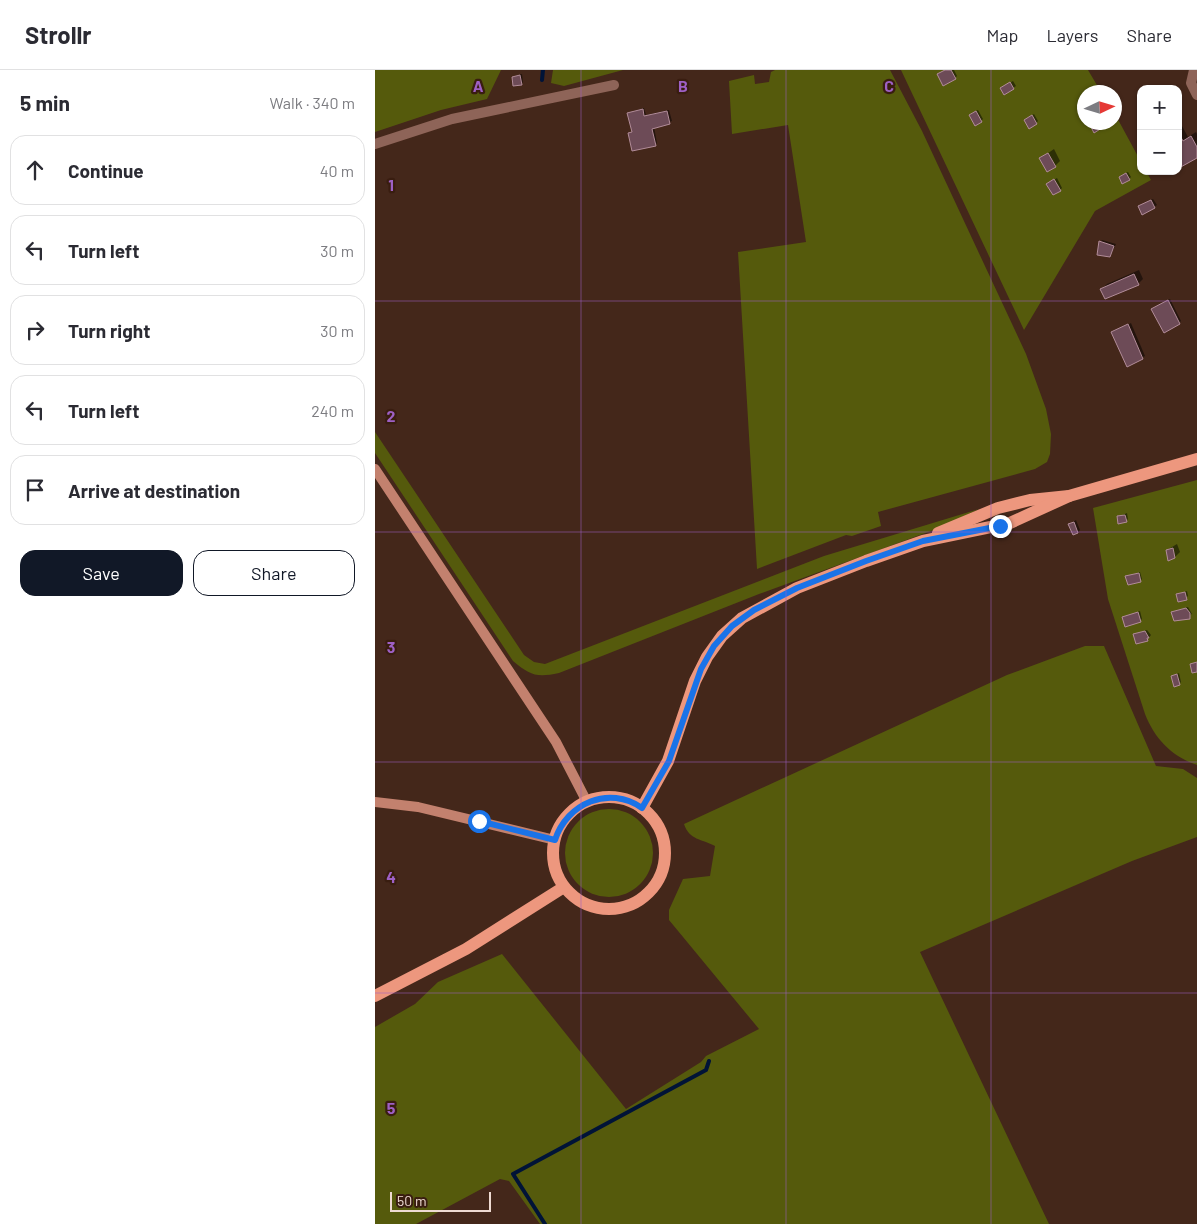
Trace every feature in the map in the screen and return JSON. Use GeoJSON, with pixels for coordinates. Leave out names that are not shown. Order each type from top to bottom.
{"type":"FeatureCollection","features":[{"type":"Feature","properties":{"kind":"main road"},"geometry":{"type":"LineString","coordinates":[[923,541],[1010,523],[1069,496],[1197,459]]}},
{"type":"Feature","properties":{"kind":"main road"},"geometry":{"type":"LineString","coordinates":[[375,469],[556,742],[587,802]]}},
{"type":"Feature","properties":{"kind":"main road"},"geometry":{"type":"LineString","coordinates":[[642,808],[669,761],[701,669],[714,646],[732,626],[754,610],[797,588],[923,541],[998,508],[1030,500],[1069,496]]}},
{"type":"Feature","properties":{"kind":"main road"},"geometry":{"type":"LineString","coordinates":[[598,798],[627,800],[642,808],[657,825],[662,836],[665,853],[661,874],[647,895],[623,908],[601,909],[580,902],[564,887],[555,867],[555,840],[566,817],[587,802],[598,798]]}},
{"type":"Feature","properties":{"kind":"main road"},"geometry":{"type":"LineString","coordinates":[[375,802],[418,807],[555,840]]}},
{"type":"Feature","properties":{"kind":"main road"},"geometry":{"type":"LineString","coordinates":[[375,996],[472,946],[564,887]]}},
{"type":"Feature","properties":{"kind":"street"},"geometry":{"type":"LineString","coordinates":[[1194,70],[1191,83],[1197,95]]}},
{"type":"Feature","properties":{"kind":"street"},"geometry":{"type":"LineString","coordinates":[[375,144],[452,118],[614,85]]}},
{"type":"Feature","properties":{"kind":"shaded area"},"geometry":{"type":"Polygon","coordinates":[[[375,70],[501,70],[487,99],[441,110],[375,132],[375,70]]]}},
{"type":"Feature","properties":{"kind":"shaded area"},"geometry":{"type":"Polygon","coordinates":[[[553,70],[623,70],[564,86],[551,83],[553,70]]]}},
{"type":"Feature","properties":{"kind":"shaded area"},"geometry":{"type":"Polygon","coordinates":[[[775,70],[890,70],[922,131],[1026,354],[1046,409],[1051,434],[1050,454],[1047,462],[1035,469],[878,512],[881,526],[852,536],[846,535],[757,569],[738,252],[806,242],[788,125],[732,134],[729,81],[754,75],[755,84],[769,82],[771,72],[775,70]]]}},
{"type":"Feature","properties":{"kind":"shaded area"},"geometry":{"type":"Polygon","coordinates":[[[901,70],[1088,70],[1097,85],[1077,85],[1077,130],[1122,130],[1122,127],[1137,155],[1137,175],[1148,175],[1151,180],[1095,211],[1024,330],[901,70]]]}},
{"type":"Feature","properties":{"kind":"shaded area"},"geometry":{"type":"Polygon","coordinates":[[[375,432],[524,655],[534,662],[545,664],[824,556],[979,509],[939,528],[759,594],[559,673],[539,675],[529,672],[513,661],[375,453],[375,432]]]}},
{"type":"Feature","properties":{"kind":"shaded area"},"geometry":{"type":"Polygon","coordinates":[[[1197,480],[1197,765],[1179,757],[1165,746],[1145,714],[1108,599],[1093,508],[1197,480]]]}},
{"type":"Feature","properties":{"kind":"shaded area"},"geometry":{"type":"Polygon","coordinates":[[[1085,646],[1104,646],[1156,766],[1183,769],[1197,778],[1197,837],[1132,861],[920,952],[1049,1224],[540,1224],[509,1181],[500,1179],[416,1224],[375,1224],[375,1027],[415,1004],[438,982],[502,954],[626,1109],[701,1062],[706,1056],[759,1029],[669,920],[669,910],[683,879],[710,876],[715,846],[693,836],[684,824],[1007,675],[1085,646]]]}},
{"type":"Feature","properties":{"kind":"shaded area"},"geometry":{"type":"Polygon","coordinates":[[[609,809],[626,812],[634,816],[646,828],[650,836],[653,853],[650,870],[646,878],[634,890],[626,894],[609,897],[592,894],[584,890],[572,878],[568,870],[565,853],[568,836],[572,828],[584,816],[592,812],[609,809]]]}},
{"type":"Feature","properties":{"kind":"building"},"geometry":{"type":"Polygon","coordinates":[[[945,70],[951,70],[956,79],[943,86],[937,74],[945,70]]]}},
{"type":"Feature","properties":{"kind":"building"},"geometry":{"type":"Polygon","coordinates":[[[520,75],[522,85],[513,86],[512,77],[520,75]]]}},
{"type":"Feature","properties":{"kind":"building"},"geometry":{"type":"Polygon","coordinates":[[[1010,82],[1014,89],[1004,95],[1000,88],[1010,82]]]}},
{"type":"Feature","properties":{"kind":"building"},"geometry":{"type":"Polygon","coordinates":[[[643,109],[644,116],[667,111],[670,124],[652,129],[656,146],[632,151],[628,133],[632,132],[627,113],[643,109]]]}},
{"type":"Feature","properties":{"kind":"building"},"geometry":{"type":"Polygon","coordinates":[[[976,111],[982,122],[975,126],[969,115],[976,111]]]}},
{"type":"Feature","properties":{"kind":"building"},"geometry":{"type":"Polygon","coordinates":[[[1032,115],[1037,124],[1029,129],[1024,120],[1032,115]]]}},
{"type":"Feature","properties":{"kind":"building"},"geometry":{"type":"Polygon","coordinates":[[[1191,136],[1197,147],[1197,158],[1182,166],[1182,139],[1183,141],[1191,136]]]}},
{"type":"Feature","properties":{"kind":"building"},"geometry":{"type":"Polygon","coordinates":[[[1048,153],[1056,167],[1047,172],[1039,158],[1048,153]]]}},
{"type":"Feature","properties":{"kind":"building"},"geometry":{"type":"Polygon","coordinates":[[[1126,173],[1130,180],[1122,184],[1119,177],[1126,173]]]}},
{"type":"Feature","properties":{"kind":"building"},"geometry":{"type":"Polygon","coordinates":[[[1054,179],[1061,191],[1053,195],[1046,184],[1054,179]]]}},
{"type":"Feature","properties":{"kind":"building"},"geometry":{"type":"Polygon","coordinates":[[[1151,200],[1155,208],[1142,215],[1138,206],[1151,200]]]}},
{"type":"Feature","properties":{"kind":"building"},"geometry":{"type":"Polygon","coordinates":[[[1099,241],[1114,246],[1110,257],[1097,255],[1099,241]]]}},
{"type":"Feature","properties":{"kind":"building"},"geometry":{"type":"Polygon","coordinates":[[[1134,274],[1139,285],[1105,299],[1100,289],[1134,274]]]}},
{"type":"Feature","properties":{"kind":"building"},"geometry":{"type":"Polygon","coordinates":[[[1168,300],[1180,324],[1164,333],[1151,309],[1168,300]]]}},
{"type":"Feature","properties":{"kind":"building"},"geometry":{"type":"Polygon","coordinates":[[[1128,324],[1143,359],[1127,367],[1111,332],[1128,324]]]}},
{"type":"Feature","properties":{"kind":"building"},"geometry":{"type":"Polygon","coordinates":[[[1125,515],[1127,522],[1118,524],[1117,516],[1125,515]]]}},
{"type":"Feature","properties":{"kind":"building"},"geometry":{"type":"Polygon","coordinates":[[[1074,522],[1078,533],[1073,535],[1068,524],[1074,522]]]}},
{"type":"Feature","properties":{"kind":"building"},"geometry":{"type":"Polygon","coordinates":[[[1173,548],[1175,558],[1168,561],[1166,550],[1173,548]]]}},
{"type":"Feature","properties":{"kind":"building"},"geometry":{"type":"Polygon","coordinates":[[[1139,573],[1141,582],[1128,585],[1125,576],[1139,573]]]}},
{"type":"Feature","properties":{"kind":"building"},"geometry":{"type":"Polygon","coordinates":[[[1185,592],[1187,600],[1178,602],[1176,594],[1185,592]]]}},
{"type":"Feature","properties":{"kind":"building"},"geometry":{"type":"Polygon","coordinates":[[[1186,608],[1190,613],[1190,619],[1174,621],[1171,612],[1186,608]]]}},
{"type":"Feature","properties":{"kind":"building"},"geometry":{"type":"Polygon","coordinates":[[[1138,612],[1141,622],[1125,627],[1122,617],[1138,612]]]}},
{"type":"Feature","properties":{"kind":"building"},"geometry":{"type":"Polygon","coordinates":[[[1145,631],[1149,638],[1147,638],[1148,641],[1136,644],[1133,634],[1145,631]]]}},
{"type":"Feature","properties":{"kind":"building"},"geometry":{"type":"Polygon","coordinates":[[[1197,662],[1197,672],[1192,673],[1190,664],[1197,662]]]}},
{"type":"Feature","properties":{"kind":"building"},"geometry":{"type":"Polygon","coordinates":[[[1177,674],[1180,685],[1174,687],[1171,676],[1177,674]]]}},
{"type":"Feature","properties":{"kind":"waterway"},"geometry":{"type":"LineString","coordinates":[[542,80],[543,70]]}},
{"type":"Feature","properties":{"kind":"waterway"},"geometry":{"type":"LineString","coordinates":[[545,1224],[513,1174],[706,1070],[709,1061]]}},
{"type":"Feature","properties":{"kind":"route"},"geometry":{"type":"LineString","coordinates":[[479,821],[555,840],[563,821],[582,804],[592,800],[609,797],[632,802],[642,808],[669,761],[695,681],[707,657],[722,636],[742,618],[797,588],[866,561],[923,541],[1000,526]]}}]}
